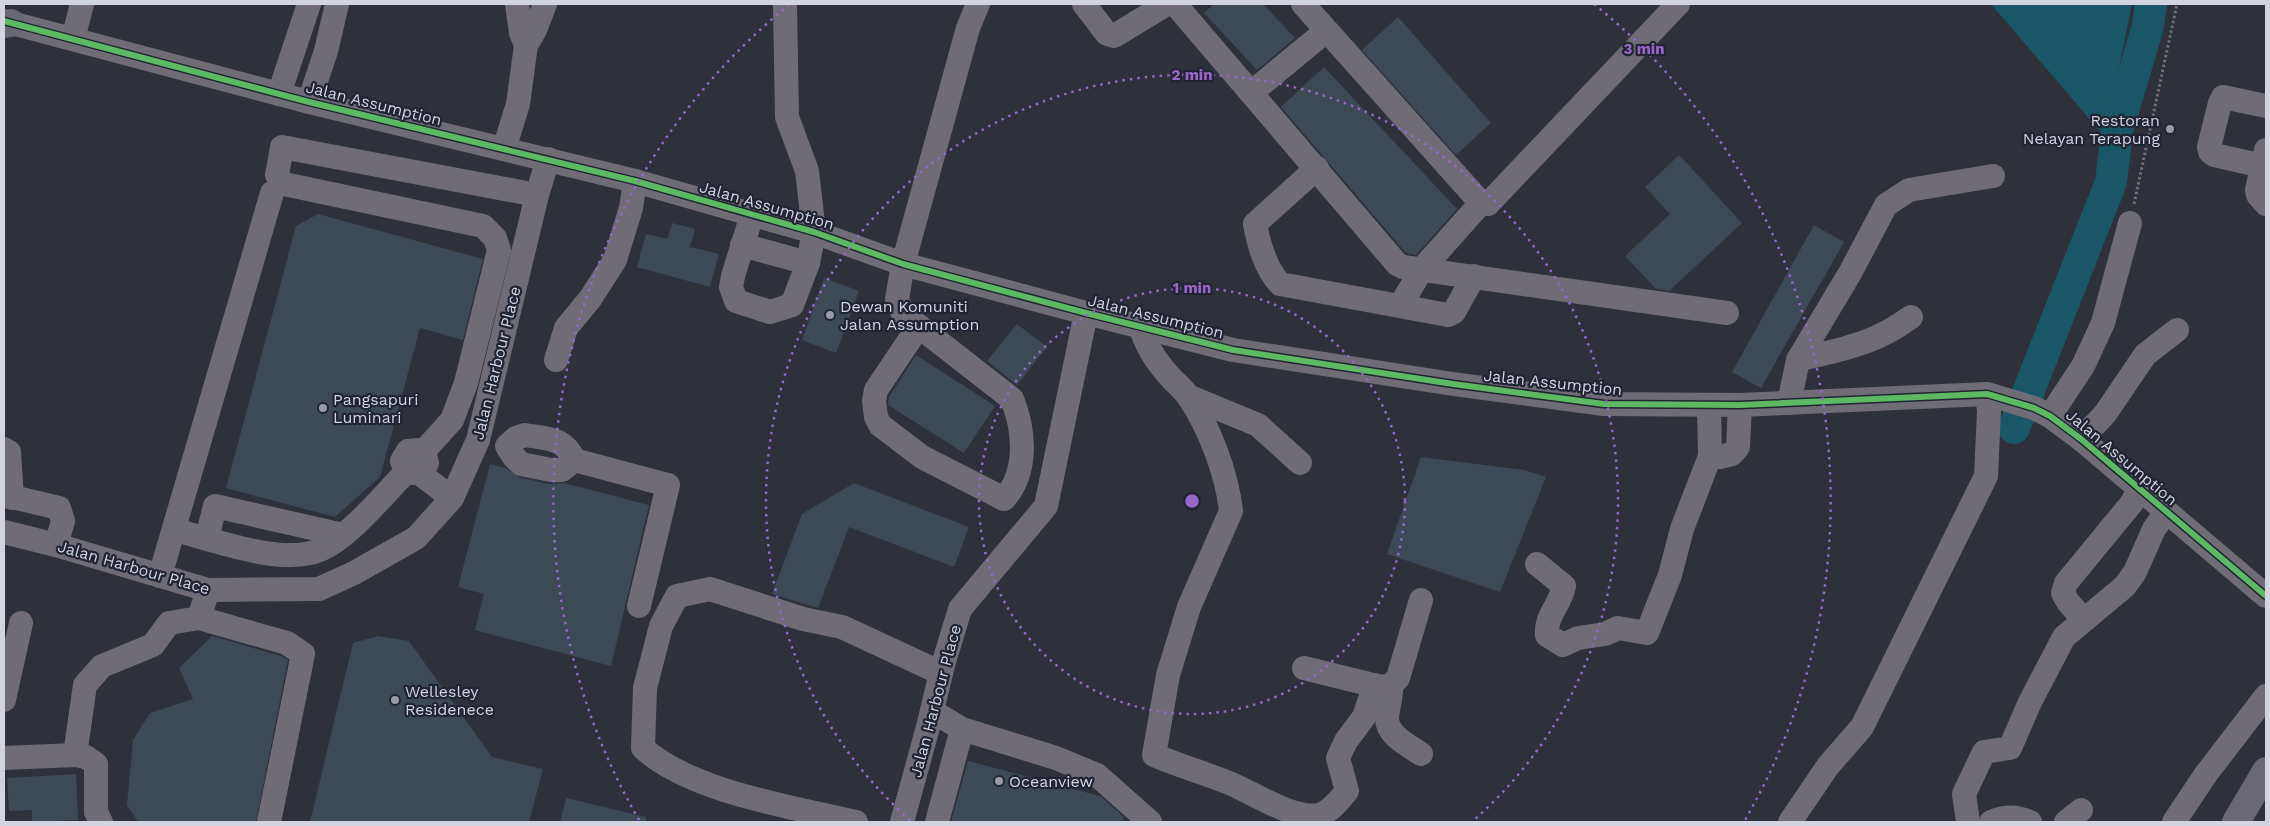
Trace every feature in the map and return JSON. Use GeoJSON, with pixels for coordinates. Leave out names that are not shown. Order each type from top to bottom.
{"type":"FeatureCollection","features":[{"type":"Feature","properties":{"kind":"highway"},"geometry":{"type":"LineString","coordinates":[[2236,822],[2266,771]]}},
{"type":"Feature","properties":{"kind":"street"},"geometry":{"type":"LineString","coordinates":[[73,39],[82,4]]}},
{"type":"Feature","properties":{"kind":"street"},"geometry":{"type":"LineString","coordinates":[[279,94],[309,4]]}},
{"type":"Feature","properties":{"kind":"street"},"geometry":{"type":"LineString","coordinates":[[308,102],[326,51],[337,4]]}},
{"type":"Feature","properties":{"kind":"street"},"geometry":{"type":"LineString","coordinates":[[517,4],[521,33],[526,45]]}},
{"type":"Feature","properties":{"kind":"street"},"geometry":{"type":"LineString","coordinates":[[504,149],[518,104],[526,45],[535,30],[545,4]]}},
{"type":"Feature","properties":{"kind":"street"},"geometry":{"type":"LineString","coordinates":[[752,214],[731,287],[736,301],[770,312],[792,305],[808,263],[814,232],[807,171],[787,117],[785,4]]}},
{"type":"Feature","properties":{"kind":"street"},"geometry":{"type":"LineString","coordinates":[[919,326],[876,390],[874,401],[876,417],[880,426],[922,457],[1004,499],[1021,470],[1020,420],[1012,399],[919,326],[903,314],[897,298],[903,264],[965,38],[978,4]]}},
{"type":"Feature","properties":{"kind":"street"},"geometry":{"type":"LineString","coordinates":[[1084,4],[1107,34],[1114,36],[1167,4]]}},
{"type":"Feature","properties":{"kind":"street"},"geometry":{"type":"LineString","coordinates":[[1175,4],[1397,264],[1403,267],[1727,313]]}},
{"type":"Feature","properties":{"kind":"street"},"geometry":{"type":"LineString","coordinates":[[1303,4],[1326,32],[1481,203],[1488,204],[1678,4]]}},
{"type":"Feature","properties":{"kind":"street","name":"Jalan Assumption"},"geometry":{"type":"LineString","coordinates":[[6,22],[308,102],[635,181],[814,232],[903,264],[1233,350],[1453,384],[1604,404],[1708,406],[1998,396],[2042,412],[2081,439],[2131,503],[2160,520],[2266,596]]}},
{"type":"Feature","properties":{"kind":"street"},"geometry":{"type":"LineString","coordinates":[[1252,92],[1326,32]]}},
{"type":"Feature","properties":{"kind":"street"},"geometry":{"type":"LineString","coordinates":[[2262,200],[2258,185],[2265,158],[2214,155],[2210,152],[2209,146],[2223,97],[2266,106]]}},
{"type":"Feature","properties":{"kind":"street"},"geometry":{"type":"LineString","coordinates":[[160,576],[277,184],[282,147],[537,195]]}},
{"type":"Feature","properties":{"kind":"street","name":"Jalan Harbour Place"},"geometry":{"type":"LineString","coordinates":[[4,532],[56,545],[208,590],[319,589],[354,573],[416,538],[455,491],[478,440],[537,195],[548,159]]}},
{"type":"Feature","properties":{"kind":"street"},"geometry":{"type":"LineString","coordinates":[[1317,168],[1256,224],[1263,256],[1273,276],[1280,284],[1448,315],[1454,312],[1474,276]]}},
{"type":"Feature","properties":{"kind":"street"},"geometry":{"type":"LineString","coordinates":[[1789,403],[1798,360],[1850,273],[1886,205],[1909,190],[1993,176]]}},
{"type":"Feature","properties":{"kind":"street"},"geometry":{"type":"LineString","coordinates":[[556,360],[566,328],[590,299],[615,260],[631,208],[635,181]]}},
{"type":"Feature","properties":{"kind":"street"},"geometry":{"type":"LineString","coordinates":[[175,530],[270,555],[296,555],[320,550],[343,536],[419,465],[452,420],[466,382],[499,250],[494,238],[483,226],[277,184]]}},
{"type":"Feature","properties":{"kind":"street"},"geometry":{"type":"LineString","coordinates":[[1400,306],[1422,269],[1481,203]]}},
{"type":"Feature","properties":{"kind":"street"},"geometry":{"type":"LineString","coordinates":[[2042,412],[2083,366],[2103,323],[2130,223]]}},
{"type":"Feature","properties":{"kind":"street"},"geometry":{"type":"LineString","coordinates":[[742,245],[808,263]]}},
{"type":"Feature","properties":{"kind":"street","name":"Jalan Harbour Place"},"geometry":{"type":"LineString","coordinates":[[902,822],[941,673],[960,609],[1046,506],[1086,313]]}},
{"type":"Feature","properties":{"kind":"street"},"geometry":{"type":"LineString","coordinates":[[1798,360],[1871,341],[1890,333],[1911,317]]}},
{"type":"Feature","properties":{"kind":"street"},"geometry":{"type":"LineString","coordinates":[[1141,327],[1145,344],[1165,371],[1188,396],[1202,422],[1218,458],[1229,495],[1231,511],[1190,606],[1171,666],[1154,755],[1230,783],[1269,813],[1320,815],[1334,805],[1347,791],[1338,758],[1346,741],[1364,717],[1383,685],[1398,678],[1421,600]]}},
{"type":"Feature","properties":{"kind":"street"},"geometry":{"type":"LineString","coordinates":[[2081,439],[2105,414],[2145,355],[2177,330]]}},
{"type":"Feature","properties":{"kind":"street"},"geometry":{"type":"LineString","coordinates":[[1188,396],[1258,425],[1300,463]]}},
{"type":"Feature","properties":{"kind":"street"},"geometry":{"type":"LineString","coordinates":[[1790,822],[1828,766],[1862,727],[1986,476],[1989,411],[1998,396]]}},
{"type":"Feature","properties":{"kind":"street"},"geometry":{"type":"LineString","coordinates":[[1710,456],[1720,457],[1732,454],[1738,447],[1740,405]]}},
{"type":"Feature","properties":{"kind":"street"},"geometry":{"type":"LineString","coordinates":[[1537,564],[1564,586],[1563,594],[1546,624],[1547,635],[1563,645],[1578,638],[1605,634],[1618,628],[1646,633],[1670,575],[1682,529],[1710,456],[1708,406]]}},
{"type":"Feature","properties":{"kind":"street"},"geometry":{"type":"LineString","coordinates":[[478,440],[507,446],[516,438],[525,435],[558,441],[569,448],[574,460],[668,485],[639,606]]}},
{"type":"Feature","properties":{"kind":"street"},"geometry":{"type":"LineString","coordinates":[[4,449],[8,452],[8,496],[59,508],[63,521],[56,545]]}},
{"type":"Feature","properties":{"kind":"street"},"geometry":{"type":"LineString","coordinates":[[419,465],[455,491]]}},
{"type":"Feature","properties":{"kind":"street"},"geometry":{"type":"LineString","coordinates":[[2084,620],[2063,594],[2066,584],[2131,503]]}},
{"type":"Feature","properties":{"kind":"street"},"geometry":{"type":"LineString","coordinates":[[207,538],[215,506],[343,536]]}},
{"type":"Feature","properties":{"kind":"street"},"geometry":{"type":"LineString","coordinates":[[1968,822],[1964,794],[1984,752],[2010,748],[2030,702],[2064,637],[2125,586],[2135,572],[2160,520]]}},
{"type":"Feature","properties":{"kind":"street"},"geometry":{"type":"LineString","coordinates":[[856,822],[742,796],[664,765],[643,748],[645,688],[661,626],[677,596],[710,589],[803,619],[842,627],[941,673]]}},
{"type":"Feature","properties":{"kind":"street"},"geometry":{"type":"LineString","coordinates":[[199,618],[208,590]]}},
{"type":"Feature","properties":{"kind":"street"},"geometry":{"type":"LineString","coordinates":[[75,754],[85,685],[102,666],[153,645],[169,623],[199,618],[287,643],[303,654],[269,822]]}},
{"type":"Feature","properties":{"kind":"street"},"geometry":{"type":"LineString","coordinates":[[4,700],[21,622]]}},
{"type":"Feature","properties":{"kind":"street"},"geometry":{"type":"LineString","coordinates":[[1304,668],[1383,685]]}},
{"type":"Feature","properties":{"kind":"street"},"geometry":{"type":"LineString","coordinates":[[1383,685],[1388,727],[1394,734],[1421,754]]}},
{"type":"Feature","properties":{"kind":"street"},"geometry":{"type":"LineString","coordinates":[[2174,822],[2206,774],[2266,696]]}},
{"type":"Feature","properties":{"kind":"street"},"geometry":{"type":"LineString","coordinates":[[932,711],[962,729],[1056,758],[1097,775],[1150,822]]}},
{"type":"Feature","properties":{"kind":"street"},"geometry":{"type":"LineString","coordinates":[[937,822],[962,729]]}},
{"type":"Feature","properties":{"kind":"street"},"geometry":{"type":"LineString","coordinates":[[4,758],[75,754],[86,757],[96,764],[96,812],[101,822]]}},
{"type":"Feature","properties":{"kind":"street"},"geometry":{"type":"LineString","coordinates":[[1991,822],[2003,817],[2021,818],[2030,822]]}},
{"type":"Feature","properties":{"kind":"path"},"geometry":{"type":"LineString","coordinates":[[2130,223],[2177,4]]}},
{"type":"Feature","properties":{"kind":"water"},"geometry":{"type":"Polygon","coordinates":[[[1991,4],[2132,4],[2105,137],[1991,4]]]}},
{"type":"Feature","properties":{"kind":"building"},"geometry":{"type":"Polygon","coordinates":[[[1214,4],[1263,4],[1295,38],[1257,70],[1204,13],[1214,4]]]}},
{"type":"Feature","properties":{"kind":"building"},"geometry":{"type":"Polygon","coordinates":[[[1398,17],[1491,123],[1456,155],[1362,50],[1398,17]]]}},
{"type":"Feature","properties":{"kind":"building"},"geometry":{"type":"Polygon","coordinates":[[[1324,67],[1457,209],[1416,255],[1406,253],[1281,107],[1324,67]]]}},
{"type":"Feature","properties":{"kind":"building"},"geometry":{"type":"Polygon","coordinates":[[[1679,155],[1742,223],[1669,291],[1656,289],[1625,256],[1670,214],[1645,187],[1679,155]]]}},
{"type":"Feature","properties":{"kind":"building","name":"Pangsapuri Luminari"},"geometry":{"type":"Polygon","coordinates":[[[318,214],[483,259],[463,340],[420,328],[380,477],[335,517],[226,488],[296,226],[318,214]]]}},
{"type":"Feature","properties":{"kind":"building"},"geometry":{"type":"Polygon","coordinates":[[[672,223],[695,229],[690,247],[719,254],[710,287],[637,267],[646,234],[667,239],[672,223]]]}},
{"type":"Feature","properties":{"kind":"building"},"geometry":{"type":"Polygon","coordinates":[[[1814,225],[1844,242],[1761,388],[1732,372],[1814,225]]]}},
{"type":"Feature","properties":{"kind":"building","name":"Dewan Komuniti Jalan Assumption"},"geometry":{"type":"Polygon","coordinates":[[[824,278],[859,291],[836,353],[802,340],[824,278]]]}},
{"type":"Feature","properties":{"kind":"building"},"geometry":{"type":"Polygon","coordinates":[[[1017,324],[1047,347],[1017,385],[987,361],[1017,324]]]}},
{"type":"Feature","properties":{"kind":"building"},"geometry":{"type":"Polygon","coordinates":[[[916,355],[995,406],[964,453],[888,405],[889,397],[916,355]]]}},
{"type":"Feature","properties":{"kind":"building"},"geometry":{"type":"Polygon","coordinates":[[[1421,457],[1524,470],[1546,477],[1500,592],[1387,554],[1421,457]]]}},
{"type":"Feature","properties":{"kind":"building"},"geometry":{"type":"Polygon","coordinates":[[[490,464],[506,468],[518,477],[548,484],[564,483],[649,505],[611,666],[475,630],[484,594],[458,587],[490,464]]]}},
{"type":"Feature","properties":{"kind":"building"},"geometry":{"type":"Polygon","coordinates":[[[854,483],[969,527],[954,567],[849,527],[818,608],[772,594],[802,514],[854,483]]]}},
{"type":"Feature","properties":{"kind":"building"},"geometry":{"type":"Polygon","coordinates":[[[212,636],[281,656],[288,660],[256,822],[138,822],[127,805],[133,740],[150,713],[193,699],[179,668],[212,636]]]}},
{"type":"Feature","properties":{"kind":"building","name":"Wellesley Residenece"},"geometry":{"type":"Polygon","coordinates":[[[378,636],[409,641],[492,757],[543,769],[529,822],[310,822],[353,643],[378,636]]]}},
{"type":"Feature","properties":{"kind":"building","name":"Oceanview"},"geometry":{"type":"Polygon","coordinates":[[[968,761],[1100,796],[1124,817],[1122,822],[951,822],[968,761]]]}},
{"type":"Feature","properties":{"kind":"building"},"geometry":{"type":"Polygon","coordinates":[[[76,774],[78,820],[32,822],[32,810],[9,811],[7,778],[76,774]]]}},
{"type":"Feature","properties":{"kind":"building"},"geometry":{"type":"Polygon","coordinates":[[[566,798],[646,817],[646,822],[560,822],[566,798]]]}},
{"type":"Feature","properties":{"kind":"waterway"},"geometry":{"type":"LineString","coordinates":[[2014,428],[2111,182],[2117,131],[2148,26],[2151,4]]}},
{"type":"Feature","properties":{"kind":"cycle path"},"geometry":{"type":"LineString","coordinates":[[4,21],[309,102],[635,181],[814,232],[903,264],[1233,350],[1453,384],[1604,404],[1740,405],[1987,394],[2034,408],[2050,416],[2081,439],[2266,596]]}},
{"type":"Feature","properties":{"kind":"place","name":"Restoran Nelayan Terapung"},"geometry":{"type":"Point","coordinates":[2170,129]}},
{"type":"Feature","properties":{"kind":"place","name":"Dewan Komuniti Jalan Assumption"},"geometry":{"type":"Point","coordinates":[830,315]}},
{"type":"Feature","properties":{"kind":"place","name":"Pangsapuri Luminari"},"geometry":{"type":"Point","coordinates":[323,408]}},
{"type":"Feature","properties":{"kind":"place","name":"Wellesley Residenece"},"geometry":{"type":"Point","coordinates":[395,700]}},
{"type":"Feature","properties":{"kind":"place","name":"Oceanview"},"geometry":{"type":"Point","coordinates":[999,781]}}]}
